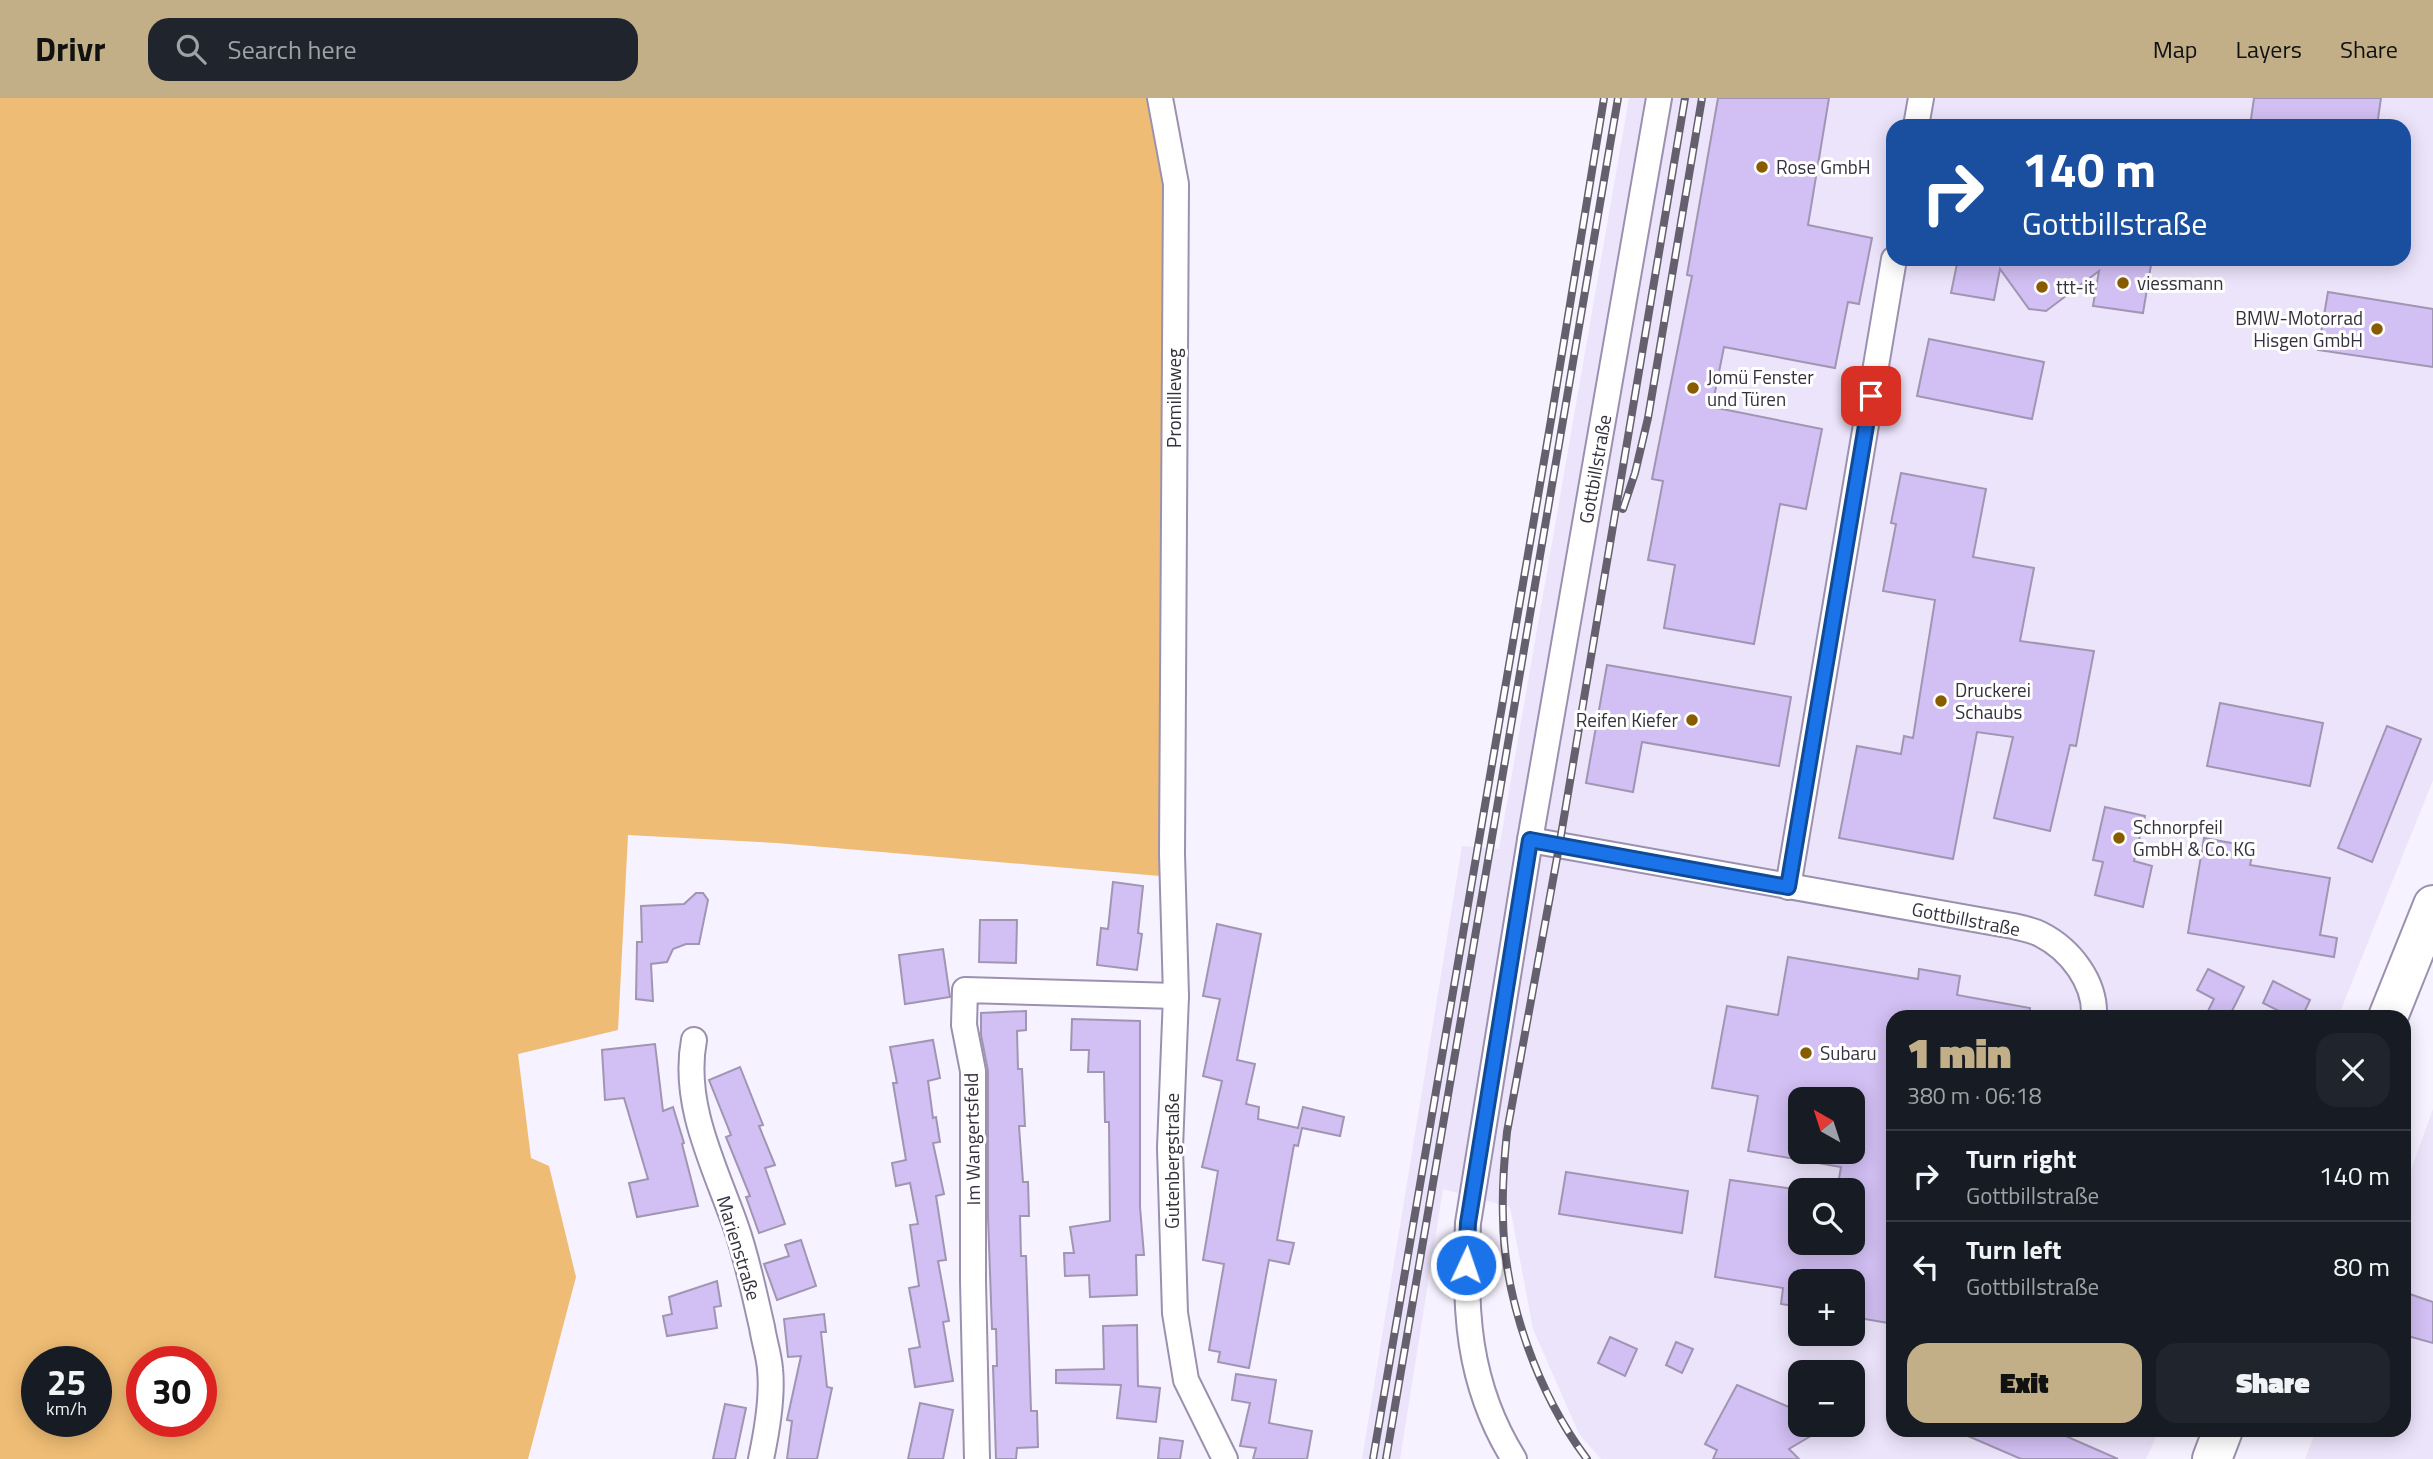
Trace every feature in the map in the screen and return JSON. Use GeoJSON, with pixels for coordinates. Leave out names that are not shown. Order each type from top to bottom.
{"type":"FeatureCollection","features":[{"type":"Feature","properties":{"kind":"main road"},"geometry":{"type":"LineString","coordinates":[[2391,1010],[2433,905]]}},
{"type":"Feature","properties":{"kind":"main road"},"geometry":{"type":"LineString","coordinates":[[2212,1459],[2220,1437]]}},
{"type":"Feature","properties":{"kind":"street","name":"Promilleweg"},"geometry":{"type":"LineString","coordinates":[[1160,98],[1176,184],[1172,853]]}},
{"type":"Feature","properties":{"kind":"street","name":"Gottbillstraße"},"geometry":{"type":"LineString","coordinates":[[1514,1459],[1486,1403],[1470,1344],[1465,1286],[1468,1223],[1530,840],[1658,98]]}},
{"type":"Feature","properties":{"kind":"street"},"geometry":{"type":"LineString","coordinates":[[1917,119],[1921,98]]}},
{"type":"Feature","properties":{"kind":"street"},"geometry":{"type":"LineString","coordinates":[[1788,887],[1893,266]]}},
{"type":"Feature","properties":{"kind":"street","name":"Gottbillstraße"},"geometry":{"type":"LineString","coordinates":[[1530,840],[2013,926],[2039,933],[2067,955],[2090,984],[2093,1010]]}},
{"type":"Feature","properties":{"kind":"street","name":"Gutenbergstraße"},"geometry":{"type":"LineString","coordinates":[[1172,853],[1176,996],[1170,1148],[1175,1313],[1186,1380],[1226,1459]]}},
{"type":"Feature","properties":{"kind":"street","name":"Im Wangertsfeld"},"geometry":{"type":"LineString","coordinates":[[977,1459],[973,1282],[973,1071],[964,1025],[965,990],[1176,996]]}},
{"type":"Feature","properties":{"kind":"street","name":"Marienstraße"},"geometry":{"type":"LineString","coordinates":[[694,1040],[691,1053],[695,1105],[709,1158],[736,1226],[754,1290],[771,1370],[767,1432],[761,1459]]}},
{"type":"Feature","properties":{"kind":"shaded area"},"geometry":{"type":"Polygon","coordinates":[[[0,98],[1151,98],[1171,195],[1160,876],[777,843],[628,835],[618,1030],[518,1054],[531,1158],[549,1166],[576,1277],[528,1459],[0,1459],[0,98]]]}},
{"type":"Feature","properties":{"kind":"shaded area"},"geometry":{"type":"Polygon","coordinates":[[[1629,98],[2433,98],[2433,780],[2341,1010],[1886,1010],[1886,1437],[2156,1437],[2146,1459],[1601,1459],[1579,1434],[1533,1329],[1510,1207],[1443,1189],[1400,1459],[1362,1459],[1462,846],[1499,849],[1629,98]]]}},
{"type":"Feature","properties":{"kind":"shaded area"},"geometry":{"type":"Polygon","coordinates":[[[2433,1109],[2433,1459],[2305,1459],[2313,1437],[2411,1437],[2411,1170],[2433,1109]]]}},
{"type":"Feature","properties":{"kind":"building"},"geometry":{"type":"Polygon","coordinates":[[[1718,98],[1829,98],[1808,225],[1872,238],[1859,304],[1848,302],[1835,368],[1724,347],[1712,407],[1822,429],[1806,509],[1780,504],[1754,644],[1664,628],[1675,565],[1648,560],[1663,481],[1652,479],[1692,276],[1687,275],[1718,98]]]}},
{"type":"Feature","properties":{"kind":"building"},"geometry":{"type":"Polygon","coordinates":[[[2254,98],[2381,98],[2378,119],[2251,119],[2254,98]]]}},
{"type":"Feature","properties":{"kind":"building"},"geometry":{"type":"Polygon","coordinates":[[[1957,266],[2151,266],[2143,313],[2093,306],[2099,271],[2046,311],[2029,309],[2000,269],[1994,300],[1951,293],[1957,266]]]}},
{"type":"Feature","properties":{"kind":"building","name":"BMW-Motorrad Hisgen GmbH"},"geometry":{"type":"Polygon","coordinates":[[[2328,292],[2433,309],[2433,367],[2318,350],[2328,292]]]}},
{"type":"Feature","properties":{"kind":"building"},"geometry":{"type":"Polygon","coordinates":[[[1929,339],[2044,362],[2032,419],[1917,396],[1929,339]]]}},
{"type":"Feature","properties":{"kind":"building"},"geometry":{"type":"Polygon","coordinates":[[[1901,473],[1986,489],[1973,557],[2034,568],[2020,641],[2094,651],[2076,746],[2070,745],[2050,831],[1994,818],[2013,737],[1977,732],[1953,859],[1839,838],[1857,746],[1901,754],[1904,736],[1913,738],[1935,600],[1883,591],[1896,524],[1891,523],[1901,473]]]}},
{"type":"Feature","properties":{"kind":"building","name":"Reifen Kiefer"},"geometry":{"type":"Polygon","coordinates":[[[1607,665],[1791,697],[1779,766],[1642,742],[1633,792],[1586,783],[1607,665]]]}},
{"type":"Feature","properties":{"kind":"building"},"geometry":{"type":"Polygon","coordinates":[[[2220,703],[2323,723],[2310,786],[2207,766],[2220,703]]]}},
{"type":"Feature","properties":{"kind":"building"},"geometry":{"type":"Polygon","coordinates":[[[2387,726],[2421,739],[2372,862],[2338,848],[2387,726]]]}},
{"type":"Feature","properties":{"kind":"building","name":"Schnorpfeil GmbH & Co. KG"},"geometry":{"type":"Polygon","coordinates":[[[2105,807],[2145,816],[2134,861],[2152,866],[2143,907],[2095,895],[2103,862],[2093,860],[2105,807]]]}},
{"type":"Feature","properties":{"kind":"building"},"geometry":{"type":"Polygon","coordinates":[[[2204,838],[2254,847],[2250,865],[2330,878],[2320,935],[2337,938],[2334,957],[2188,933],[2204,838]]]}},
{"type":"Feature","properties":{"kind":"building"},"geometry":{"type":"Polygon","coordinates":[[[1113,882],[1143,886],[1138,933],[1142,934],[1137,970],[1097,965],[1101,928],[1108,929],[1113,882]]]}},
{"type":"Feature","properties":{"kind":"building"},"geometry":{"type":"Polygon","coordinates":[[[696,893],[703,893],[708,900],[699,944],[686,944],[673,949],[667,962],[651,964],[653,1001],[636,999],[637,942],[642,942],[641,906],[684,904],[696,893]]]}},
{"type":"Feature","properties":{"kind":"building"},"geometry":{"type":"Polygon","coordinates":[[[980,920],[1017,920],[1016,963],[979,962],[980,920]]]}},
{"type":"Feature","properties":{"kind":"building"},"geometry":{"type":"Polygon","coordinates":[[[1217,924],[1261,934],[1237,1060],[1255,1064],[1246,1104],[1259,1107],[1258,1119],[1298,1128],[1303,1107],[1344,1117],[1340,1136],[1302,1128],[1298,1146],[1294,1145],[1277,1240],[1294,1243],[1289,1264],[1269,1260],[1249,1368],[1218,1362],[1220,1352],[1209,1350],[1224,1264],[1203,1260],[1218,1171],[1202,1167],[1222,1081],[1203,1076],[1220,999],[1203,996],[1217,924]]]}},
{"type":"Feature","properties":{"kind":"building"},"geometry":{"type":"Polygon","coordinates":[[[943,949],[950,997],[905,1004],[899,955],[943,949]]]}},
{"type":"Feature","properties":{"kind":"building"},"geometry":{"type":"Polygon","coordinates":[[[1788,957],[1918,979],[1919,969],[1960,976],[1957,995],[2030,1008],[1886,1010],[1886,1323],[1865,1319],[1865,1269],[1788,1269],[1788,1305],[1781,1304],[1783,1288],[1715,1277],[1730,1180],[1788,1188],[1788,1255],[1865,1255],[1865,1178],[1839,1178],[1841,1167],[1824,1164],[1866,1164],[1866,1087],[1788,1087],[1788,1158],[1748,1151],[1758,1096],[1712,1088],[1727,1006],[1778,1015],[1788,957]]]}},
{"type":"Feature","properties":{"kind":"building"},"geometry":{"type":"Polygon","coordinates":[[[2208,969],[2244,987],[2232,1010],[2208,1010],[2214,999],[2197,990],[2208,969]]]}},
{"type":"Feature","properties":{"kind":"building"},"geometry":{"type":"Polygon","coordinates":[[[2273,981],[2310,1000],[2305,1010],[2277,1010],[2263,1003],[2273,981]]]}},
{"type":"Feature","properties":{"kind":"building"},"geometry":{"type":"Polygon","coordinates":[[[1026,1011],[1026,1030],[1017,1031],[1018,1069],[1022,1069],[1025,1126],[1019,1126],[1023,1182],[1028,1182],[1029,1216],[1020,1216],[1021,1256],[1026,1256],[1031,1411],[1037,1411],[1038,1447],[1017,1448],[1016,1459],[996,1459],[993,1366],[997,1366],[996,1329],[992,1329],[988,1217],[988,1071],[981,1035],[981,1013],[1026,1011]]]}},
{"type":"Feature","properties":{"kind":"building"},"geometry":{"type":"Polygon","coordinates":[[[1072,1019],[1140,1021],[1140,1207],[1144,1255],[1136,1255],[1137,1295],[1090,1297],[1089,1275],[1065,1276],[1064,1253],[1074,1253],[1070,1227],[1110,1221],[1109,1122],[1105,1122],[1104,1072],[1088,1072],[1089,1050],[1071,1050],[1072,1019]]]}},
{"type":"Feature","properties":{"kind":"building"},"geometry":{"type":"Polygon","coordinates":[[[933,1040],[940,1078],[928,1081],[933,1118],[936,1117],[940,1142],[933,1143],[944,1194],[936,1196],[946,1260],[938,1261],[949,1321],[943,1322],[953,1381],[915,1387],[909,1349],[920,1347],[909,1288],[919,1286],[910,1225],[918,1224],[910,1183],[896,1186],[892,1163],[906,1160],[890,1047],[933,1040]]]}},
{"type":"Feature","properties":{"kind":"building"},"geometry":{"type":"Polygon","coordinates":[[[655,1044],[663,1111],[673,1107],[698,1206],[637,1217],[629,1183],[648,1179],[624,1098],[605,1100],[602,1050],[655,1044]]]}},
{"type":"Feature","properties":{"kind":"building"},"geometry":{"type":"Polygon","coordinates":[[[740,1067],[763,1125],[759,1126],[775,1165],[765,1168],[785,1224],[759,1233],[746,1197],[750,1196],[726,1137],[731,1135],[709,1080],[740,1067]]]}},
{"type":"Feature","properties":{"kind":"building"},"geometry":{"type":"Polygon","coordinates":[[[1566,1172],[1688,1191],[1682,1233],[1559,1214],[1566,1172]]]}},
{"type":"Feature","properties":{"kind":"building"},"geometry":{"type":"Polygon","coordinates":[[[801,1240],[816,1286],[777,1300],[764,1264],[789,1256],[785,1245],[801,1240]]]}},
{"type":"Feature","properties":{"kind":"building"},"geometry":{"type":"Polygon","coordinates":[[[717,1281],[721,1306],[714,1307],[717,1328],[667,1336],[663,1316],[672,1314],[669,1297],[717,1281]]]}},
{"type":"Feature","properties":{"kind":"building"},"geometry":{"type":"Polygon","coordinates":[[[2411,1294],[2433,1302],[2433,1343],[2411,1337],[2411,1294]]]}},
{"type":"Feature","properties":{"kind":"building"},"geometry":{"type":"Polygon","coordinates":[[[824,1314],[826,1332],[821,1332],[827,1387],[832,1388],[817,1459],[787,1459],[792,1421],[787,1420],[801,1356],[788,1357],[784,1319],[824,1314]]]}},
{"type":"Feature","properties":{"kind":"building"},"geometry":{"type":"Polygon","coordinates":[[[1137,1325],[1138,1386],[1160,1388],[1156,1422],[1117,1418],[1121,1385],[1056,1383],[1056,1370],[1104,1369],[1103,1326],[1137,1325]]]}},
{"type":"Feature","properties":{"kind":"building"},"geometry":{"type":"Polygon","coordinates":[[[1610,1337],[1637,1349],[1625,1376],[1598,1363],[1610,1337]]]}},
{"type":"Feature","properties":{"kind":"building"},"geometry":{"type":"Polygon","coordinates":[[[1676,1342],[1693,1349],[1682,1373],[1666,1365],[1676,1342]]]}},
{"type":"Feature","properties":{"kind":"building"},"geometry":{"type":"Polygon","coordinates":[[[1236,1374],[1276,1380],[1269,1423],[1312,1431],[1307,1459],[1253,1459],[1256,1448],[1240,1446],[1250,1403],[1232,1400],[1236,1374]]]}},
{"type":"Feature","properties":{"kind":"building"},"geometry":{"type":"Polygon","coordinates":[[[1737,1385],[1788,1407],[1788,1437],[1809,1437],[1789,1449],[1799,1459],[1713,1459],[1717,1450],[1705,1444],[1737,1385]]]}},
{"type":"Feature","properties":{"kind":"building"},"geometry":{"type":"Polygon","coordinates":[[[920,1403],[953,1410],[943,1459],[908,1459],[920,1403]]]}},
{"type":"Feature","properties":{"kind":"building"},"geometry":{"type":"Polygon","coordinates":[[[725,1404],[746,1408],[735,1459],[713,1459],[725,1404]]]}},
{"type":"Feature","properties":{"kind":"building"},"geometry":{"type":"Polygon","coordinates":[[[1970,1437],[2068,1437],[2118,1459],[2021,1459],[1970,1437]]]}},
{"type":"Feature","properties":{"kind":"building"},"geometry":{"type":"Polygon","coordinates":[[[1160,1438],[1183,1441],[1180,1459],[1158,1459],[1160,1438]]]}},
{"type":"Feature","properties":{"kind":"railway"},"geometry":{"type":"LineString","coordinates":[[1373,1459],[1604,98]]}},
{"type":"Feature","properties":{"kind":"railway"},"geometry":{"type":"LineString","coordinates":[[1386,1459],[1618,98]]}},
{"type":"Feature","properties":{"kind":"railway"},"geometry":{"type":"LineString","coordinates":[[1587,1459],[1569,1433],[1539,1376],[1517,1313],[1505,1249],[1504,1165],[1507,1132],[1559,847],[1685,98]]}},
{"type":"Feature","properties":{"kind":"railway"},"geometry":{"type":"LineString","coordinates":[[1623,509],[1648,418],[1702,98]]}},
{"type":"Feature","properties":{"kind":"place","name":"Rose GmbH"},"geometry":{"type":"Point","coordinates":[1762,167]}},
{"type":"Feature","properties":{"kind":"place","name":"viessmann"},"geometry":{"type":"Point","coordinates":[2123,283]}},
{"type":"Feature","properties":{"kind":"place","name":"ttt-it"},"geometry":{"type":"Point","coordinates":[2042,287]}},
{"type":"Feature","properties":{"kind":"place","name":"BMW-Motorrad Hisgen GmbH"},"geometry":{"type":"Point","coordinates":[2377,329]}},
{"type":"Feature","properties":{"kind":"place","name":"Jomü Fenster und Türen"},"geometry":{"type":"Point","coordinates":[1693,388]}},
{"type":"Feature","properties":{"kind":"place","name":"Druckerei Schaubs"},"geometry":{"type":"Point","coordinates":[1941,701]}},
{"type":"Feature","properties":{"kind":"place","name":"Reifen Kiefer"},"geometry":{"type":"Point","coordinates":[1692,720]}},
{"type":"Feature","properties":{"kind":"place","name":"Schnorpfeil GmbH & Co. KG"},"geometry":{"type":"Point","coordinates":[2119,838]}},
{"type":"Feature","properties":{"kind":"place","name":"Subaru"},"geometry":{"type":"Point","coordinates":[1806,1053]}},
{"type":"Feature","properties":{"kind":"route"},"geometry":{"type":"LineString","coordinates":[[1466,1265],[1468,1223],[1530,840],[1788,887],[1871,396]]}}]}
